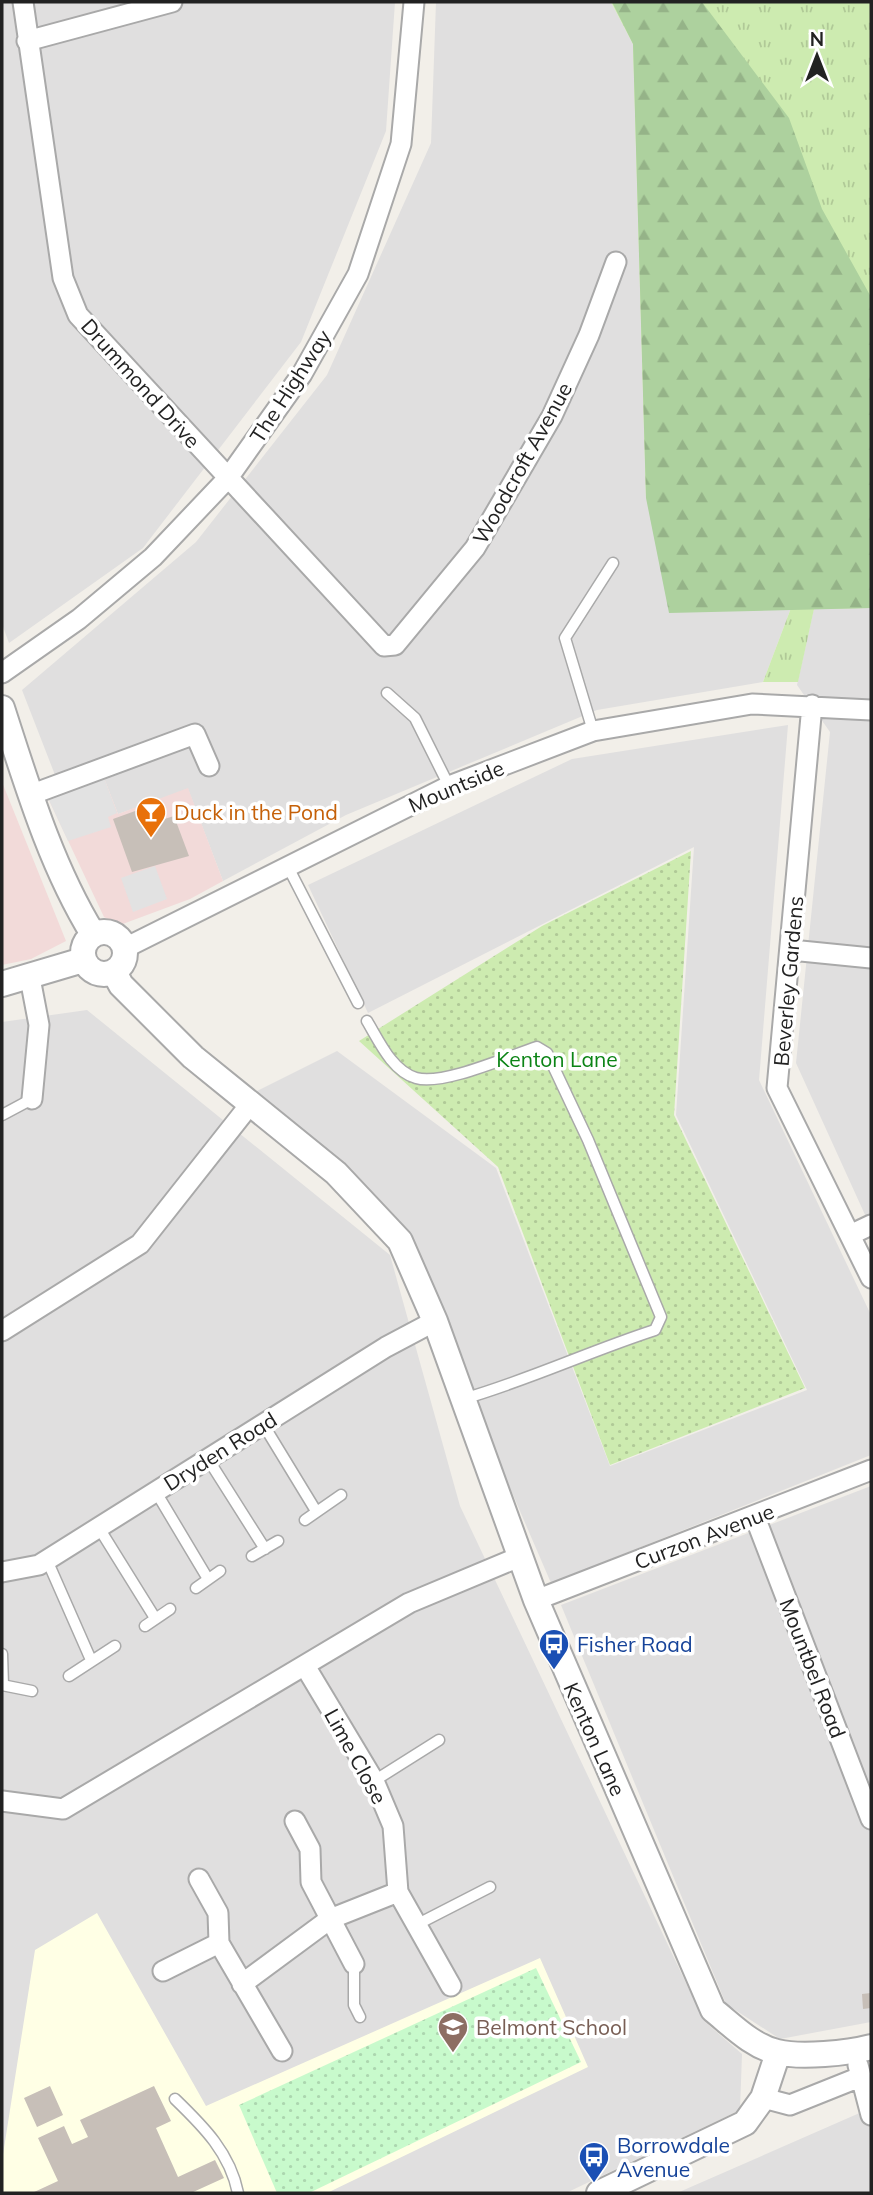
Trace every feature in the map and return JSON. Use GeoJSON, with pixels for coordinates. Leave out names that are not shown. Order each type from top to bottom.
{"type":"FeatureCollection","features":[{"type":"Feature","properties":{"kind":"street","name":"Drummond Drive"},"geometry":{"type":"LineString","coordinates":[[23,2],[63,278],[78,315],[384,646],[395,645]]}},
{"type":"Feature","properties":{"kind":"street"},"geometry":{"type":"LineString","coordinates":[[27,41],[172,2]]}},
{"type":"Feature","properties":{"kind":"street","name":"The Highway"},"geometry":{"type":"LineString","coordinates":[[2,673],[79,619],[153,557],[228,478],[302,374],[358,274],[401,144],[414,2]]}},
{"type":"Feature","properties":{"kind":"street","name":"Woodcroft Avenue"},"geometry":{"type":"LineString","coordinates":[[395,645],[475,548],[552,416],[589,335],[616,262]]}},
{"type":"Feature","properties":{"kind":"street","name":"Mountside"},"geometry":{"type":"LineString","coordinates":[[125,948],[449,786],[593,731],[752,704],[871,710]]}},
{"type":"Feature","properties":{"kind":"street","name":"Beverley Gardens"},"geometry":{"type":"LineString","coordinates":[[812,705],[777,1088],[871,1278]]}},
{"type":"Feature","properties":{"kind":"street"},"geometry":{"type":"LineString","coordinates":[[2,708],[30,795],[68,887],[93,934]]}},
{"type":"Feature","properties":{"kind":"street"},"geometry":{"type":"LineString","coordinates":[[30,795],[195,734],[209,766]]}},
{"type":"Feature","properties":{"kind":"street"},"geometry":{"type":"LineString","coordinates":[[93,934],[112,934],[125,948],[123,962],[114,972],[95,973],[83,960],[85,943],[93,934]]}},
{"type":"Feature","properties":{"kind":"street"},"geometry":{"type":"LineString","coordinates":[[791,950],[871,958]]}},
{"type":"Feature","properties":{"kind":"street"},"geometry":{"type":"LineString","coordinates":[[2,984],[30,978],[83,960]]}},
{"type":"Feature","properties":{"kind":"street","name":"Kenton Lane"},"geometry":{"type":"LineString","coordinates":[[114,972],[121,985],[193,1057],[252,1102],[336,1173],[400,1241],[435,1321],[536,1600],[713,2010],[749,2039],[778,2053],[863,2049]]}},
{"type":"Feature","properties":{"kind":"street"},"geometry":{"type":"LineString","coordinates":[[30,978],[39,1025],[32,1099]]}},
{"type":"Feature","properties":{"kind":"street"},"geometry":{"type":"LineString","coordinates":[[2,1331],[140,1244],[252,1102]]}},
{"type":"Feature","properties":{"kind":"street"},"geometry":{"type":"LineString","coordinates":[[850,1235],[871,1226]]}},
{"type":"Feature","properties":{"kind":"street","name":"Dryden Road"},"geometry":{"type":"LineString","coordinates":[[2,1572],[39,1565],[386,1347],[435,1321]]}},
{"type":"Feature","properties":{"kind":"street","name":"Curzon Avenue"},"geometry":{"type":"LineString","coordinates":[[536,1600],[755,1517],[871,1469]]}},
{"type":"Feature","properties":{"kind":"street","name":"Mountbel Road"},"geometry":{"type":"LineString","coordinates":[[755,1517],[871,1819]]}},
{"type":"Feature","properties":{"kind":"street"},"geometry":{"type":"LineString","coordinates":[[2,1801],[63,1809],[409,1603],[519,1557]]}},
{"type":"Feature","properties":{"kind":"street","name":"Lime Close"},"geometry":{"type":"LineString","coordinates":[[305,1666],[374,1781],[393,1826],[398,1892],[451,1986]]}},
{"type":"Feature","properties":{"kind":"street"},"geometry":{"type":"LineString","coordinates":[[295,1821],[310,1849],[311,1882],[354,1964]]}},
{"type":"Feature","properties":{"kind":"street"},"geometry":{"type":"LineString","coordinates":[[199,1878],[218,1913],[219,1943],[282,2051]]}},
{"type":"Feature","properties":{"kind":"street"},"geometry":{"type":"LineString","coordinates":[[242,1984],[330,1919],[398,1892]]}},
{"type":"Feature","properties":{"kind":"street"},"geometry":{"type":"LineString","coordinates":[[163,1971],[219,1943]]}},
{"type":"Feature","properties":{"kind":"street"},"geometry":{"type":"LineString","coordinates":[[863,2049],[860,2077],[871,2115]]}},
{"type":"Feature","properties":{"kind":"street"},"geometry":{"type":"LineString","coordinates":[[599,2193],[636,2185],[745,2123],[763,2098],[778,2053]]}},
{"type":"Feature","properties":{"kind":"street"},"geometry":{"type":"LineString","coordinates":[[763,2098],[790,2105],[860,2077]]}},
{"type":"Feature","properties":{"kind":"lane"},"geometry":{"type":"LineString","coordinates":[[593,731],[565,638],[613,563]]}},
{"type":"Feature","properties":{"kind":"lane"},"geometry":{"type":"LineString","coordinates":[[387,693],[415,718],[449,786]]}},
{"type":"Feature","properties":{"kind":"lane"},"geometry":{"type":"LineString","coordinates":[[288,867],[358,1003]]}},
{"type":"Feature","properties":{"kind":"lane"},"geometry":{"type":"LineString","coordinates":[[367,1021],[387,1057],[414,1078],[434,1080],[537,1047],[547,1053],[588,1140],[661,1317],[655,1330],[594,1350],[519,1383],[463,1399]]}},
{"type":"Feature","properties":{"kind":"lane"},"geometry":{"type":"LineString","coordinates":[[2,1115],[32,1099]]}},
{"type":"Feature","properties":{"kind":"lane"},"geometry":{"type":"LineString","coordinates":[[263,1424],[316,1511]]}},
{"type":"Feature","properties":{"kind":"lane"},"geometry":{"type":"LineString","coordinates":[[208,1459],[265,1549]]}},
{"type":"Feature","properties":{"kind":"lane"},"geometry":{"type":"LineString","coordinates":[[156,1492],[208,1579]]}},
{"type":"Feature","properties":{"kind":"lane"},"geometry":{"type":"LineString","coordinates":[[305,1520],[341,1495]]}},
{"type":"Feature","properties":{"kind":"lane"},"geometry":{"type":"LineString","coordinates":[[99,1528],[155,1618]]}},
{"type":"Feature","properties":{"kind":"lane"},"geometry":{"type":"LineString","coordinates":[[252,1556],[278,1541]]}},
{"type":"Feature","properties":{"kind":"lane"},"geometry":{"type":"LineString","coordinates":[[47,1560],[91,1660]]}},
{"type":"Feature","properties":{"kind":"lane"},"geometry":{"type":"LineString","coordinates":[[196,1588],[220,1571]]}},
{"type":"Feature","properties":{"kind":"lane"},"geometry":{"type":"LineString","coordinates":[[145,1626],[170,1609]]}},
{"type":"Feature","properties":{"kind":"lane"},"geometry":{"type":"LineString","coordinates":[[69,1676],[115,1646]]}},
{"type":"Feature","properties":{"kind":"lane"},"geometry":{"type":"LineString","coordinates":[[2,1654],[2,1685],[32,1691]]}},
{"type":"Feature","properties":{"kind":"lane"},"geometry":{"type":"LineString","coordinates":[[374,1781],[439,1740]]}},
{"type":"Feature","properties":{"kind":"lane"},"geometry":{"type":"LineString","coordinates":[[416,1925],[490,1887]]}},
{"type":"Feature","properties":{"kind":"lane"},"geometry":{"type":"LineString","coordinates":[[354,1964],[354,2005],[360,2017]]}},
{"type":"Feature","properties":{"kind":"lane"},"geometry":{"type":"LineString","coordinates":[[176,2099],[213,2136],[229,2165],[238,2193]]}},
{"type":"Feature","properties":{"kind":"shaded area"},"geometry":{"type":"Polygon","coordinates":[[[2,2],[395,2],[386,131],[301,342],[143,548],[9,643],[2,624],[2,2]]]}},
{"type":"Feature","properties":{"kind":"shaded area"},"geometry":{"type":"Polygon","coordinates":[[[436,2],[611,2],[633,44],[646,498],[791,608],[763,682],[597,710],[346,815],[223,881],[188,789],[118,814],[104,778],[62,793],[22,690],[196,542],[327,375],[431,143],[436,2]]]}},
{"type":"Feature","properties":{"kind":"shaded area"},"geometry":{"type":"Polygon","coordinates":[[[814,608],[871,608],[871,1228],[796,1063],[830,732],[797,685],[814,608]]]}},
{"type":"Feature","properties":{"kind":"shaded area"},"geometry":{"type":"Polygon","coordinates":[[[788,725],[759,1080],[871,1315],[871,1455],[551,1583],[400,1233],[255,1092],[337,1051],[496,1168],[610,1466],[807,1390],[676,1115],[694,847],[368,1013],[308,885],[572,759],[788,725]]]}},
{"type":"Feature","properties":{"kind":"shaded area"},"geometry":{"type":"Polygon","coordinates":[[[104,778],[118,814],[188,788],[223,881],[190,899],[120,925],[104,917],[48,798],[104,778]]]}},
{"type":"Feature","properties":{"kind":"shaded area"},"geometry":{"type":"Polygon","coordinates":[[[104,778],[117,813],[108,817],[111,827],[68,841],[48,798],[104,778]]]}},
{"type":"Feature","properties":{"kind":"shaded area"},"geometry":{"type":"Polygon","coordinates":[[[2,782],[66,941],[31,959],[2,965],[2,782]]]}},
{"type":"Feature","properties":{"kind":"shaded area"},"geometry":{"type":"Polygon","coordinates":[[[155,866],[167,899],[133,912],[121,878],[155,866]]]}},
{"type":"Feature","properties":{"kind":"shaded area"},"geometry":{"type":"Polygon","coordinates":[[[87,1010],[390,1255],[460,1506],[704,2021],[742,2054],[740,2110],[566,2193],[2,2193],[2,1022],[87,1010]]]}},
{"type":"Feature","properties":{"kind":"shaded area"},"geometry":{"type":"Polygon","coordinates":[[[871,1486],[871,2022],[780,2039],[726,2004],[561,1605],[871,1486]]]}},
{"type":"Feature","properties":{"kind":"shaded area","name":"Belmont School"},"geometry":{"type":"Polygon","coordinates":[[[97,1913],[206,2106],[540,1958],[588,2067],[327,2193],[2,2193],[2,2161],[35,1950],[97,1913]]]}},
{"type":"Feature","properties":{"kind":"shaded area"},"geometry":{"type":"Polygon","coordinates":[[[871,2108],[871,2193],[677,2193],[871,2108]]]}},
{"type":"Feature","properties":{"kind":"green space"},"geometry":{"type":"Polygon","coordinates":[[[611,2],[871,2],[871,608],[814,609],[798,682],[763,682],[791,608],[646,498],[633,44],[611,2]]]}},
{"type":"Feature","properties":{"kind":"green space"},"geometry":{"type":"Polygon","coordinates":[[[612,2],[702,2],[789,118],[822,209],[871,297],[871,608],[669,613],[646,498],[633,44],[612,2]]]}},
{"type":"Feature","properties":{"kind":"green space","name":"Kenton Lane"},"geometry":{"type":"Polygon","coordinates":[[[691,851],[674,1115],[805,1388],[610,1465],[498,1167],[359,1041],[542,926],[691,851]]]}},
{"type":"Feature","properties":{"kind":"green space"},"geometry":{"type":"Polygon","coordinates":[[[536,1968],[581,2062],[309,2193],[277,2193],[239,2105],[536,1968]]]}},
{"type":"Feature","properties":{"kind":"building","name":"Duck in the Pond"},"geometry":{"type":"Polygon","coordinates":[[[149,806],[155,822],[174,816],[189,856],[132,872],[113,819],[149,806]]]}},
{"type":"Feature","properties":{"kind":"building"},"geometry":{"type":"Polygon","coordinates":[[[871,1993],[871,2008],[863,2009],[862,1994],[871,1993]]]}},
{"type":"Feature","properties":{"kind":"building"},"geometry":{"type":"Polygon","coordinates":[[[50,2086],[63,2115],[37,2127],[24,2098],[50,2086]]]}},
{"type":"Feature","properties":{"kind":"building"},"geometry":{"type":"Polygon","coordinates":[[[154,2086],[171,2121],[156,2128],[178,2177],[215,2160],[224,2178],[191,2193],[32,2193],[58,2181],[38,2138],[64,2126],[72,2144],[88,2137],[80,2120],[154,2086]]]}},
{"type":"Feature","properties":{"kind":"place","name":"Duck in the Pond"},"geometry":{"type":"Point","coordinates":[151,839]}},
{"type":"Feature","properties":{"kind":"place","name":"Fisher Road"},"geometry":{"type":"Point","coordinates":[554,1671]}},
{"type":"Feature","properties":{"kind":"place","name":"Belmont School"},"geometry":{"type":"Point","coordinates":[453,2054]}},
{"type":"Feature","properties":{"kind":"place","name":"Borrowdale Avenue"},"geometry":{"type":"Point","coordinates":[594,2184]}}]}
